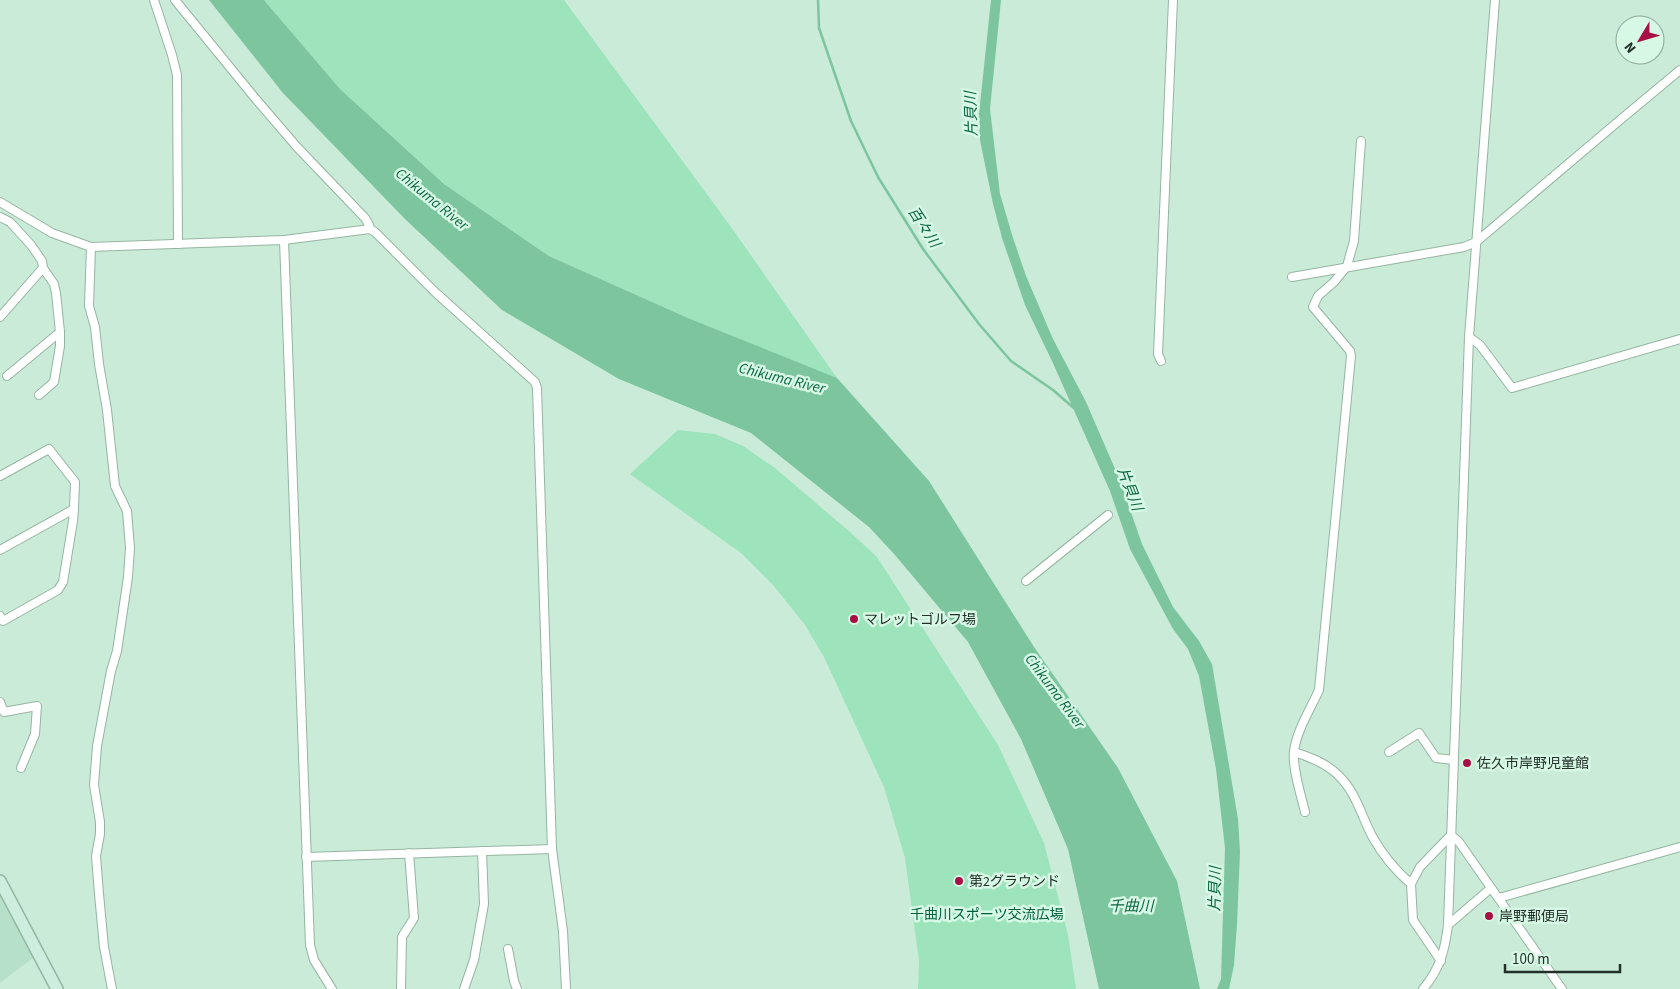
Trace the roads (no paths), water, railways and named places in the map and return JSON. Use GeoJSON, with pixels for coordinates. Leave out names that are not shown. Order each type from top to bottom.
{"type":"FeatureCollection","features":[{"type":"Feature","properties":{"kind":"main road"},"geometry":{"type":"LineString","coordinates":[[0,881],[57,989]]}},
{"type":"Feature","properties":{"kind":"street"},"geometry":{"type":"LineString","coordinates":[[154,0],[177,75],[178,244]]}},
{"type":"Feature","properties":{"kind":"street"},"geometry":{"type":"LineString","coordinates":[[175,0],[297,147],[365,218],[370,229]]}},
{"type":"Feature","properties":{"kind":"street"},"geometry":{"type":"LineString","coordinates":[[1161,361],[1158,354],[1173,0]]}},
{"type":"Feature","properties":{"kind":"street"},"geometry":{"type":"LineString","coordinates":[[1423,989],[1441,961],[1448,925],[1469,337],[1495,0]]}},
{"type":"Feature","properties":{"kind":"street"},"geometry":{"type":"LineString","coordinates":[[1292,277],[1346,266],[1464,247],[1476,242],[1680,70]]}},
{"type":"Feature","properties":{"kind":"street"},"geometry":{"type":"LineString","coordinates":[[1305,812],[1294,752],[1300,729],[1319,690],[1351,356],[1350,351],[1313,307],[1318,296],[1334,282],[1346,266],[1354,240],[1361,140]]}},
{"type":"Feature","properties":{"kind":"street"},"geometry":{"type":"LineString","coordinates":[[0,202],[52,233],[91,247],[284,240],[370,229],[435,292],[535,382],[537,388],[552,849],[563,931],[566,989]]}},
{"type":"Feature","properties":{"kind":"street"},"geometry":{"type":"LineString","coordinates":[[0,217],[10,222],[31,245],[54,284],[56,293],[60,346],[54,382],[39,395]]}},
{"type":"Feature","properties":{"kind":"street"},"geometry":{"type":"LineString","coordinates":[[284,240],[311,952],[329,988]]}},
{"type":"Feature","properties":{"kind":"street"},"geometry":{"type":"LineString","coordinates":[[91,247],[89,306],[95,327],[98,364],[108,410],[115,486],[127,511],[130,548],[128,577],[117,651],[111,670],[97,746],[94,785],[100,822],[96,856],[98,894],[104,948],[112,989]]}},
{"type":"Feature","properties":{"kind":"street"},"geometry":{"type":"LineString","coordinates":[[0,317],[43,268]]}},
{"type":"Feature","properties":{"kind":"street"},"geometry":{"type":"LineString","coordinates":[[7,376],[60,332]]}},
{"type":"Feature","properties":{"kind":"street"},"geometry":{"type":"LineString","coordinates":[[1469,337],[1480,345],[1512,388],[1680,339]]}},
{"type":"Feature","properties":{"kind":"street"},"geometry":{"type":"LineString","coordinates":[[0,476],[49,449],[75,482],[72,530],[61,587],[3,621],[0,616]]}},
{"type":"Feature","properties":{"kind":"street"},"geometry":{"type":"LineString","coordinates":[[1,547],[74,509]]}},
{"type":"Feature","properties":{"kind":"street"},"geometry":{"type":"LineString","coordinates":[[1026,581],[1108,515]]}},
{"type":"Feature","properties":{"kind":"street"},"geometry":{"type":"LineString","coordinates":[[0,702],[4,712],[37,706],[35,734],[21,768]]}},
{"type":"Feature","properties":{"kind":"street"},"geometry":{"type":"LineString","coordinates":[[1389,752],[1419,733],[1436,758],[1454,760]]}},
{"type":"Feature","properties":{"kind":"street"},"geometry":{"type":"LineString","coordinates":[[1294,752],[1318,761],[1339,776],[1348,786],[1359,804],[1372,836],[1400,875],[1412,884]]}},
{"type":"Feature","properties":{"kind":"street"},"geometry":{"type":"LineString","coordinates":[[1441,961],[1413,920],[1412,884],[1420,867],[1451,835]]}},
{"type":"Feature","properties":{"kind":"street"},"geometry":{"type":"LineString","coordinates":[[1451,835],[1459,842],[1562,989]]}},
{"type":"Feature","properties":{"kind":"street"},"geometry":{"type":"LineString","coordinates":[[1499,898],[1680,847]]}},
{"type":"Feature","properties":{"kind":"street"},"geometry":{"type":"LineString","coordinates":[[306,857],[552,849]]}},
{"type":"Feature","properties":{"kind":"street"},"geometry":{"type":"LineString","coordinates":[[464,989],[474,960],[484,904],[482,851]]}},
{"type":"Feature","properties":{"kind":"street"},"geometry":{"type":"LineString","coordinates":[[401,989],[402,937],[414,918],[409,853]]}},
{"type":"Feature","properties":{"kind":"street"},"geometry":{"type":"LineString","coordinates":[[1448,925],[1492,888]]}},
{"type":"Feature","properties":{"kind":"street"},"geometry":{"type":"LineString","coordinates":[[508,949],[517,989]]}},
{"type":"Feature","properties":{"kind":"water","name":"千曲川"},"geometry":{"type":"Polygon","coordinates":[[[209,0],[264,0],[340,89],[444,184],[549,256],[688,318],[837,378],[929,481],[1034,647],[1118,768],[1177,881],[1200,989],[1099,989],[1068,849],[1021,739],[968,642],[869,527],[751,433],[619,379],[502,310],[405,219],[283,93],[209,0]]]}},
{"type":"Feature","properties":{"kind":"water"},"geometry":{"type":"Polygon","coordinates":[[[991,0],[1001,0],[990,109],[1000,194],[1013,238],[1026,276],[1053,339],[1086,402],[1119,478],[1142,544],[1173,607],[1199,641],[1212,664],[1238,819],[1240,852],[1234,965],[1229,989],[1217,989],[1221,979],[1225,848],[1216,769],[1199,676],[1188,649],[1173,629],[1130,549],[1110,491],[1025,305],[1002,238],[993,204],[980,140],[979,114],[991,0]]]}},
{"type":"Feature","properties":{"kind":"waterway","name":"百々川"},"geometry":{"type":"LineString","coordinates":[[818,0],[819,28],[851,121],[878,177],[923,249],[979,324],[1011,361],[1053,390],[1075,409]]}},
{"type":"Feature","properties":{"kind":"place","name":"マレットゴルフ場"},"geometry":{"type":"Point","coordinates":[854,619]}},
{"type":"Feature","properties":{"kind":"place","name":"佐久市岸野児童館"},"geometry":{"type":"Point","coordinates":[1467,763]}},
{"type":"Feature","properties":{"kind":"place","name":"第2グラウンド"},"geometry":{"type":"Point","coordinates":[959,881]}},
{"type":"Feature","properties":{"kind":"place","name":"岸野郵便局"},"geometry":{"type":"Point","coordinates":[1489,916]}},
{"type":"Feature","properties":{"kind":"water label","name":"片貝川"},"geometry":{"type":"Point","coordinates":[971,114]}},
{"type":"Feature","properties":{"kind":"water label","name":"Chikuma River"},"geometry":{"type":"Point","coordinates":[432,199]}},
{"type":"Feature","properties":{"kind":"water label","name":"Chikuma River"},"geometry":{"type":"Point","coordinates":[782,378]}},
{"type":"Feature","properties":{"kind":"water label","name":"片貝川"},"geometry":{"type":"Point","coordinates":[1130,489]}},
{"type":"Feature","properties":{"kind":"water label","name":"Chikuma River"},"geometry":{"type":"Point","coordinates":[1055,691]}},
{"type":"Feature","properties":{"kind":"water label","name":"片貝川"},"geometry":{"type":"Point","coordinates":[1215,889]}},
{"type":"Feature","properties":{"kind":"park label","name":"千曲川スポーツ交流広場"},"geometry":{"type":"Point","coordinates":[987,914]}}]}
